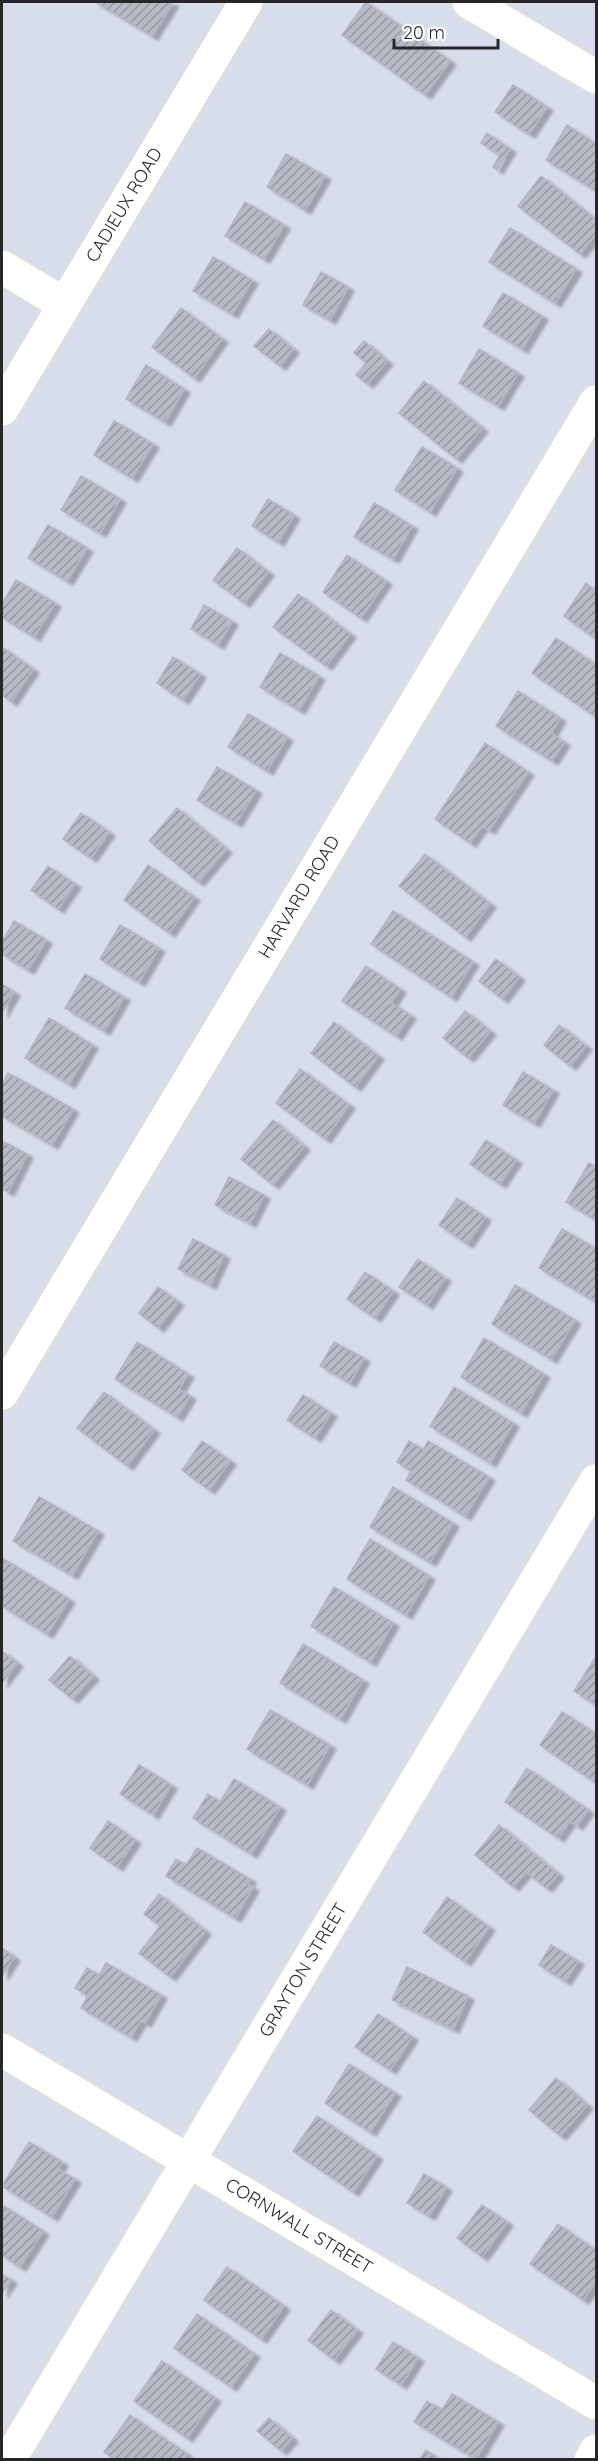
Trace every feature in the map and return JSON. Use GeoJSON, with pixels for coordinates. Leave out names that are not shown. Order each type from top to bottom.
{"type":"FeatureCollection","features":[{"type":"Feature","properties":{"kind":"street","name":"CADIEUX ROAD"},"geometry":{"type":"LineString","coordinates":[[2,409],[246,2]]}},
{"type":"Feature","properties":{"kind":"street"},"geometry":{"type":"LineString","coordinates":[[469,2],[597,77]]}},
{"type":"Feature","properties":{"kind":"street"},"geometry":{"type":"LineString","coordinates":[[2,267],[64,304]]}},
{"type":"Feature","properties":{"kind":"street","name":"HARVARD ROAD"},"geometry":{"type":"LineString","coordinates":[[2,1393],[597,402]]}},
{"type":"Feature","properties":{"kind":"street","name":"GRAYTON STREET"},"geometry":{"type":"LineString","coordinates":[[9,2460],[597,1481]]}},
{"type":"Feature","properties":{"kind":"street","name":"CORNWALL STREET"},"geometry":{"type":"LineString","coordinates":[[2,2050],[597,2403]]}},
{"type":"Feature","properties":{"kind":"street"},"geometry":{"type":"LineString","coordinates":[[591,2460],[597,2451]]}},
{"type":"Feature","properties":{"kind":"building"},"geometry":{"type":"Polygon","coordinates":[[[95,2],[173,2],[152,36],[95,2]]]}},
{"type":"Feature","properties":{"kind":"building"},"geometry":{"type":"Polygon","coordinates":[[[366,2],[450,61],[425,95],[342,35],[366,2]]]}},
{"type":"Feature","properties":{"kind":"building"},"geometry":{"type":"Polygon","coordinates":[[[513,85],[547,107],[529,134],[495,112],[513,85]]]}},
{"type":"Feature","properties":{"kind":"building"},"geometry":{"type":"Polygon","coordinates":[[[567,125],[596,144],[596,191],[546,160],[567,125]]]}},
{"type":"Feature","properties":{"kind":"building"},"geometry":{"type":"Polygon","coordinates":[[[487,133],[510,149],[497,170],[493,167],[500,155],[481,143],[487,133]]]}},
{"type":"Feature","properties":{"kind":"building"},"geometry":{"type":"Polygon","coordinates":[[[286,154],[325,176],[305,210],[267,187],[286,154]]]}},
{"type":"Feature","properties":{"kind":"building"},"geometry":{"type":"Polygon","coordinates":[[[541,176],[596,220],[596,233],[580,254],[518,206],[541,176]]]}},
{"type":"Feature","properties":{"kind":"building"},"geometry":{"type":"Polygon","coordinates":[[[245,202],[284,225],[264,259],[225,236],[245,202]]]}},
{"type":"Feature","properties":{"kind":"building"},"geometry":{"type":"Polygon","coordinates":[[[510,228],[576,269],[555,303],[489,262],[510,228]]]}},
{"type":"Feature","properties":{"kind":"building"},"geometry":{"type":"Polygon","coordinates":[[[213,257],[252,280],[232,314],[193,291],[213,257]]]}},
{"type":"Feature","properties":{"kind":"building"},"geometry":{"type":"Polygon","coordinates":[[[321,272],[348,287],[330,320],[303,305],[321,272]]]}},
{"type":"Feature","properties":{"kind":"building"},"geometry":{"type":"Polygon","coordinates":[[[503,293],[542,316],[522,349],[483,326],[503,293]]]}},
{"type":"Feature","properties":{"kind":"building"},"geometry":{"type":"Polygon","coordinates":[[[181,308],[222,339],[194,378],[152,347],[181,308]]]}},
{"type":"Feature","properties":{"kind":"building"},"geometry":{"type":"Polygon","coordinates":[[[269,329],[293,349],[280,366],[254,346],[269,329]]]}},
{"type":"Feature","properties":{"kind":"building"},"geometry":{"type":"Polygon","coordinates":[[[364,341],[387,361],[367,384],[356,375],[366,363],[354,353],[364,341]]]}},
{"type":"Feature","properties":{"kind":"building"},"geometry":{"type":"Polygon","coordinates":[[[479,349],[518,373],[498,406],[459,383],[479,349]]]}},
{"type":"Feature","properties":{"kind":"building"},"geometry":{"type":"Polygon","coordinates":[[[146,365],[184,389],[165,422],[126,399],[146,365]]]}},
{"type":"Feature","properties":{"kind":"building"},"geometry":{"type":"Polygon","coordinates":[[[424,381],[482,428],[456,459],[399,413],[424,381]]]}},
{"type":"Feature","properties":{"kind":"building"},"geometry":{"type":"Polygon","coordinates":[[[114,421],[153,444],[132,478],[94,455],[114,421]]]}},
{"type":"Feature","properties":{"kind":"building"},"geometry":{"type":"Polygon","coordinates":[[[422,447],[457,468],[430,512],[395,490],[422,447]]]}},
{"type":"Feature","properties":{"kind":"building"},"geometry":{"type":"Polygon","coordinates":[[[81,476],[120,499],[100,533],[61,510],[81,476]]]}},
{"type":"Feature","properties":{"kind":"building"},"geometry":{"type":"Polygon","coordinates":[[[268,499],[294,515],[278,542],[252,526],[268,499]]]}},
{"type":"Feature","properties":{"kind":"building"},"geometry":{"type":"Polygon","coordinates":[[[374,503],[412,526],[393,559],[354,537],[374,503]]]}},
{"type":"Feature","properties":{"kind":"building"},"geometry":{"type":"Polygon","coordinates":[[[48,525],[87,548],[67,581],[28,558],[48,525]]]}},
{"type":"Feature","properties":{"kind":"building"},"geometry":{"type":"Polygon","coordinates":[[[237,548],[268,572],[244,603],[213,580],[237,548]]]}},
{"type":"Feature","properties":{"kind":"building"},"geometry":{"type":"Polygon","coordinates":[[[347,555],[386,581],[361,618],[323,592],[347,555]]]}},
{"type":"Feature","properties":{"kind":"building"},"geometry":{"type":"Polygon","coordinates":[[[16,580],[55,603],[34,637],[2,617],[2,604],[16,580]]]}},
{"type":"Feature","properties":{"kind":"building"},"geometry":{"type":"Polygon","coordinates":[[[586,583],[596,591],[596,639],[564,616],[586,583]]]}},
{"type":"Feature","properties":{"kind":"building"},"geometry":{"type":"Polygon","coordinates":[[[298,594],[350,634],[326,666],[273,627],[298,594]]]}},
{"type":"Feature","properties":{"kind":"building"},"geometry":{"type":"Polygon","coordinates":[[[204,605],[232,621],[218,645],[191,629],[204,605]]]}},
{"type":"Feature","properties":{"kind":"building"},"geometry":{"type":"Polygon","coordinates":[[[556,638],[596,665],[596,717],[532,673],[556,638]]]}},
{"type":"Feature","properties":{"kind":"building"},"geometry":{"type":"Polygon","coordinates":[[[2,647],[33,669],[11,702],[2,695],[2,647]]]}},
{"type":"Feature","properties":{"kind":"building"},"geometry":{"type":"Polygon","coordinates":[[[280,653],[319,676],[299,710],[260,687],[280,653]]]}},
{"type":"Feature","properties":{"kind":"building"},"geometry":{"type":"Polygon","coordinates":[[[173,657],[200,674],[183,700],[157,683],[173,657]]]}},
{"type":"Feature","properties":{"kind":"building"},"geometry":{"type":"Polygon","coordinates":[[[518,691],[560,718],[551,733],[564,742],[552,761],[496,726],[518,691]]]}},
{"type":"Feature","properties":{"kind":"building"},"geometry":{"type":"Polygon","coordinates":[[[248,714],[287,737],[267,771],[228,747],[248,714]]]}},
{"type":"Feature","properties":{"kind":"building"},"geometry":{"type":"Polygon","coordinates":[[[485,743],[528,772],[489,830],[482,826],[470,843],[435,819],[485,743]]]}},
{"type":"Feature","properties":{"kind":"building"},"geometry":{"type":"Polygon","coordinates":[[[217,767],[256,790],[236,823],[197,800],[217,767]]]}},
{"type":"Feature","properties":{"kind":"building"},"geometry":{"type":"Polygon","coordinates":[[[177,808],[226,849],[198,882],[149,841],[177,808]]]}},
{"type":"Feature","properties":{"kind":"building"},"geometry":{"type":"Polygon","coordinates":[[[81,813],[109,832],[91,858],[63,839],[81,813]]]}},
{"type":"Feature","properties":{"kind":"building"},"geometry":{"type":"Polygon","coordinates":[[[425,854],[490,904],[465,937],[399,886],[425,854]]]}},
{"type":"Feature","properties":{"kind":"building"},"geometry":{"type":"Polygon","coordinates":[[[148,865],[194,897],[169,933],[124,900],[148,865]]]}},
{"type":"Feature","properties":{"kind":"building"},"geometry":{"type":"Polygon","coordinates":[[[48,866],[75,884],[58,909],[31,890],[48,866]]]}},
{"type":"Feature","properties":{"kind":"building"},"geometry":{"type":"Polygon","coordinates":[[[393,911],[473,962],[451,997],[371,944],[393,911]]]}},
{"type":"Feature","properties":{"kind":"building"},"geometry":{"type":"Polygon","coordinates":[[[14,921],[46,940],[28,970],[2,954],[2,942],[14,921]]]}},
{"type":"Feature","properties":{"kind":"building"},"geometry":{"type":"Polygon","coordinates":[[[120,925],[159,948],[139,982],[100,959],[120,925]]]}},
{"type":"Feature","properties":{"kind":"building"},"geometry":{"type":"Polygon","coordinates":[[[496,959],[519,977],[502,999],[479,981],[496,959]]]}},
{"type":"Feature","properties":{"kind":"building"},"geometry":{"type":"Polygon","coordinates":[[[366,966],[400,989],[391,1003],[410,1015],[396,1036],[342,1001],[366,966]]]}},
{"type":"Feature","properties":{"kind":"building"},"geometry":{"type":"Polygon","coordinates":[[[85,974],[124,997],[104,1031],[65,1008],[85,974]]]}},
{"type":"Feature","properties":{"kind":"building"},"geometry":{"type":"Polygon","coordinates":[[[2,984],[14,992],[2,1013],[2,984]]]}},
{"type":"Feature","properties":{"kind":"building"},"geometry":{"type":"Polygon","coordinates":[[[465,1011],[490,1031],[468,1058],[443,1038],[465,1011]]]}},
{"type":"Feature","properties":{"kind":"building"},"geometry":{"type":"Polygon","coordinates":[[[49,1018],[92,1045],[69,1084],[25,1058],[49,1018]]]}},
{"type":"Feature","properties":{"kind":"building"},"geometry":{"type":"Polygon","coordinates":[[[334,1022],[378,1056],[355,1087],[311,1053],[334,1022]]]}},
{"type":"Feature","properties":{"kind":"building"},"geometry":{"type":"Polygon","coordinates":[[[559,1025],[586,1046],[570,1066],[544,1045],[559,1025]]]}},
{"type":"Feature","properties":{"kind":"building"},"geometry":{"type":"Polygon","coordinates":[[[300,1069],[349,1105],[325,1139],[276,1103],[300,1069]]]}},
{"type":"Feature","properties":{"kind":"building"},"geometry":{"type":"Polygon","coordinates":[[[523,1072],[553,1090],[534,1123],[503,1105],[523,1072]]]}},
{"type":"Feature","properties":{"kind":"building"},"geometry":{"type":"Polygon","coordinates":[[[8,1073],[73,1109],[52,1145],[2,1116],[2,1085],[8,1073]]]}},
{"type":"Feature","properties":{"kind":"building"},"geometry":{"type":"Polygon","coordinates":[[[273,1120],[304,1146],[273,1185],[241,1159],[273,1120]]]}},
{"type":"Feature","properties":{"kind":"building"},"geometry":{"type":"Polygon","coordinates":[[[486,1140],[516,1160],[500,1184],[470,1164],[486,1140]]]}},
{"type":"Feature","properties":{"kind":"building"},"geometry":{"type":"Polygon","coordinates":[[[2,1141],[27,1154],[8,1192],[2,1189],[2,1141]]]}},
{"type":"Feature","properties":{"kind":"building"},"geometry":{"type":"Polygon","coordinates":[[[589,1163],[596,1167],[596,1220],[566,1202],[589,1163]]]}},
{"type":"Feature","properties":{"kind":"building"},"geometry":{"type":"Polygon","coordinates":[[[229,1177],[264,1195],[250,1223],[215,1205],[229,1177]]]}},
{"type":"Feature","properties":{"kind":"building"},"geometry":{"type":"Polygon","coordinates":[[[457,1198],[485,1217],[467,1244],[439,1225],[457,1198]]]}},
{"type":"Feature","properties":{"kind":"building"},"geometry":{"type":"Polygon","coordinates":[[[562,1229],[596,1249],[596,1302],[539,1268],[562,1229]]]}},
{"type":"Feature","properties":{"kind":"building"},"geometry":{"type":"Polygon","coordinates":[[[193,1239],[224,1255],[210,1285],[178,1269],[193,1239]]]}},
{"type":"Feature","properties":{"kind":"building"},"geometry":{"type":"Polygon","coordinates":[[[418,1259],[445,1278],[427,1305],[399,1287],[418,1259]]]}},
{"type":"Feature","properties":{"kind":"building"},"geometry":{"type":"Polygon","coordinates":[[[365,1272],[393,1291],[375,1318],[347,1299],[365,1272]]]}},
{"type":"Feature","properties":{"kind":"building"},"geometry":{"type":"Polygon","coordinates":[[[515,1285],[575,1320],[551,1359],[492,1324],[515,1285]]]}},
{"type":"Feature","properties":{"kind":"building"},"geometry":{"type":"Polygon","coordinates":[[[158,1287],[178,1302],[158,1328],[139,1313],[158,1287]]]}},
{"type":"Feature","properties":{"kind":"building"},"geometry":{"type":"Polygon","coordinates":[[[484,1338],[544,1374],[521,1413],[461,1377],[484,1338]]]}},
{"type":"Feature","properties":{"kind":"building"},"geometry":{"type":"Polygon","coordinates":[[[137,1342],[188,1374],[179,1389],[190,1396],[177,1417],[115,1379],[137,1342]]]}},
{"type":"Feature","properties":{"kind":"building"},"geometry":{"type":"Polygon","coordinates":[[[334,1342],[364,1358],[350,1383],[320,1366],[334,1342]]]}},
{"type":"Feature","properties":{"kind":"building"},"geometry":{"type":"Polygon","coordinates":[[[454,1387],[513,1423],[490,1463],[430,1426],[454,1387]]]}},
{"type":"Feature","properties":{"kind":"building"},"geometry":{"type":"Polygon","coordinates":[[[104,1392],[154,1430],[127,1466],[77,1428],[104,1392]]]}},
{"type":"Feature","properties":{"kind":"building"},"geometry":{"type":"Polygon","coordinates":[[[303,1395],[331,1413],[315,1438],[287,1420],[303,1395]]]}},
{"type":"Feature","properties":{"kind":"building"},"geometry":{"type":"Polygon","coordinates":[[[202,1441],[230,1461],[209,1490],[182,1470],[202,1441]]]}},
{"type":"Feature","properties":{"kind":"building"},"geometry":{"type":"Polygon","coordinates":[[[409,1441],[423,1450],[428,1441],[489,1477],[465,1516],[406,1480],[411,1471],[397,1462],[409,1441]]]}},
{"type":"Feature","properties":{"kind":"building"},"geometry":{"type":"Polygon","coordinates":[[[393,1487],[453,1523],[430,1562],[370,1527],[393,1487]]]}},
{"type":"Feature","properties":{"kind":"building"},"geometry":{"type":"Polygon","coordinates":[[[39,1497],[98,1531],[72,1575],[13,1541],[39,1497]]]}},
{"type":"Feature","properties":{"kind":"building"},"geometry":{"type":"Polygon","coordinates":[[[370,1539],[429,1576],[406,1615],[347,1579],[370,1539]]]}},
{"type":"Feature","properties":{"kind":"building"},"geometry":{"type":"Polygon","coordinates":[[[2,1558],[69,1599],[47,1634],[2,1606],[2,1558]]]}},
{"type":"Feature","properties":{"kind":"building"},"geometry":{"type":"Polygon","coordinates":[[[334,1587],[393,1623],[370,1662],[311,1626],[334,1587]]]}},
{"type":"Feature","properties":{"kind":"building"},"geometry":{"type":"Polygon","coordinates":[[[303,1644],[363,1680],[340,1719],[280,1683],[303,1644]]]}},
{"type":"Feature","properties":{"kind":"building"},"geometry":{"type":"Polygon","coordinates":[[[2,1651],[17,1663],[2,1683],[2,1651]]]}},
{"type":"Feature","properties":{"kind":"building"},"geometry":{"type":"Polygon","coordinates":[[[70,1656],[93,1676],[72,1699],[49,1680],[70,1656]]]}},
{"type":"Feature","properties":{"kind":"building"},"geometry":{"type":"Polygon","coordinates":[[[596,1656],[596,1705],[574,1691],[596,1656]]]}},
{"type":"Feature","properties":{"kind":"building"},"geometry":{"type":"Polygon","coordinates":[[[270,1710],[330,1745],[307,1785],[247,1749],[270,1710]]]}},
{"type":"Feature","properties":{"kind":"building"},"geometry":{"type":"Polygon","coordinates":[[[562,1712],[596,1734],[596,1783],[540,1745],[562,1712]]]}},
{"type":"Feature","properties":{"kind":"building"},"geometry":{"type":"Polygon","coordinates":[[[139,1765],[171,1785],[153,1815],[120,1794],[139,1765]]]}},
{"type":"Feature","properties":{"kind":"building"},"geometry":{"type":"Polygon","coordinates":[[[527,1768],[588,1810],[577,1826],[570,1821],[558,1838],[505,1802],[527,1768]]]}},
{"type":"Feature","properties":{"kind":"building"},"geometry":{"type":"Polygon","coordinates":[[[234,1779],[280,1807],[251,1854],[193,1818],[208,1794],[220,1802],[234,1779]]]}},
{"type":"Feature","properties":{"kind":"building"},"geometry":{"type":"Polygon","coordinates":[[[108,1821],[135,1840],[117,1867],[90,1848],[108,1821]]]}},
{"type":"Feature","properties":{"kind":"building"},"geometry":{"type":"Polygon","coordinates":[[[499,1825],[558,1874],[546,1888],[526,1872],[513,1887],[475,1855],[499,1825]]]}},
{"type":"Feature","properties":{"kind":"building"},"geometry":{"type":"Polygon","coordinates":[[[197,1848],[250,1879],[247,1884],[253,1887],[235,1918],[166,1876],[176,1859],[186,1865],[197,1848]]]}},
{"type":"Feature","properties":{"kind":"building"},"geometry":{"type":"Polygon","coordinates":[[[159,1894],[205,1931],[170,1977],[139,1953],[160,1926],[144,1914],[159,1894]]]}},
{"type":"Feature","properties":{"kind":"building"},"geometry":{"type":"Polygon","coordinates":[[[447,1897],[489,1927],[465,1962],[423,1932],[447,1897]]]}},
{"type":"Feature","properties":{"kind":"building"},"geometry":{"type":"Polygon","coordinates":[[[551,1945],[578,1961],[565,1981],[539,1965],[551,1945]]]}},
{"type":"Feature","properties":{"kind":"building"},"geometry":{"type":"Polygon","coordinates":[[[2,1948],[14,1957],[2,1976],[2,1948]]]}},
{"type":"Feature","properties":{"kind":"building"},"geometry":{"type":"Polygon","coordinates":[[[106,1963],[161,1995],[145,2023],[141,2020],[131,2037],[81,2008],[88,1996],[75,1988],[87,1968],[99,1975],[106,1963]]]}},
{"type":"Feature","properties":{"kind":"building"},"geometry":{"type":"Polygon","coordinates":[[[407,1967],[468,1996],[453,2029],[392,2000],[407,1967]]]}},
{"type":"Feature","properties":{"kind":"building"},"geometry":{"type":"Polygon","coordinates":[[[378,2014],[412,2037],[390,2070],[355,2047],[378,2014]]]}},
{"type":"Feature","properties":{"kind":"building"},"geometry":{"type":"Polygon","coordinates":[[[349,2064],[395,2093],[370,2132],[325,2103],[349,2064]]]}},
{"type":"Feature","properties":{"kind":"building"},"geometry":{"type":"Polygon","coordinates":[[[556,2078],[587,2105],[560,2136],[529,2110],[556,2078]]]}},
{"type":"Feature","properties":{"kind":"building"},"geometry":{"type":"Polygon","coordinates":[[[317,2116],[377,2156],[353,2192],[293,2151],[317,2116]]]}},
{"type":"Feature","properties":{"kind":"building"},"geometry":{"type":"Polygon","coordinates":[[[29,2142],[62,2162],[58,2169],[75,2179],[52,2217],[2,2186],[29,2142]]]}},
{"type":"Feature","properties":{"kind":"building"},"geometry":{"type":"Polygon","coordinates":[[[424,2174],[446,2187],[429,2216],[407,2203],[424,2174]]]}},
{"type":"Feature","properties":{"kind":"building"},"geometry":{"type":"Polygon","coordinates":[[[2,2205],[43,2231],[20,2267],[2,2255],[2,2205]]]}},
{"type":"Feature","properties":{"kind":"building"},"geometry":{"type":"Polygon","coordinates":[[[482,2205],[507,2222],[482,2257],[457,2238],[482,2205]]]}},
{"type":"Feature","properties":{"kind":"building"},"geometry":{"type":"Polygon","coordinates":[[[558,2224],[596,2251],[596,2281],[583,2300],[530,2264],[558,2224]]]}},
{"type":"Feature","properties":{"kind":"building"},"geometry":{"type":"Polygon","coordinates":[[[227,2267],[284,2306],[261,2339],[204,2300],[227,2267]]]}},
{"type":"Feature","properties":{"kind":"building"},"geometry":{"type":"Polygon","coordinates":[[[2,2274],[11,2280],[2,2293],[2,2274]]]}},
{"type":"Feature","properties":{"kind":"building"},"geometry":{"type":"Polygon","coordinates":[[[331,2310],[357,2330],[334,2360],[308,2340],[331,2310]]]}},
{"type":"Feature","properties":{"kind":"building"},"geometry":{"type":"Polygon","coordinates":[[[197,2314],[254,2354],[231,2387],[174,2348],[197,2314]]]}},
{"type":"Feature","properties":{"kind":"building"},"geometry":{"type":"Polygon","coordinates":[[[393,2342],[418,2358],[401,2385],[376,2369],[393,2342]]]}},
{"type":"Feature","properties":{"kind":"building"},"geometry":{"type":"Polygon","coordinates":[[[162,2361],[215,2398],[187,2438],[134,2401],[162,2361]]]}},
{"type":"Feature","properties":{"kind":"building"},"geometry":{"type":"Polygon","coordinates":[[[452,2394],[498,2422],[476,2459],[414,2422],[427,2401],[442,2410],[452,2394]]]}},
{"type":"Feature","properties":{"kind":"building"},"geometry":{"type":"Polygon","coordinates":[[[130,2415],[187,2454],[183,2460],[115,2460],[104,2452],[130,2415]]]}},
{"type":"Feature","properties":{"kind":"building"},"geometry":{"type":"Polygon","coordinates":[[[269,2418],[292,2438],[281,2451],[257,2431],[269,2418]]]}},
{"type":"Feature","properties":{"kind":"building"},"geometry":{"type":"Polygon","coordinates":[[[426,2450],[440,2460],[419,2460],[426,2450]]]}}]}
